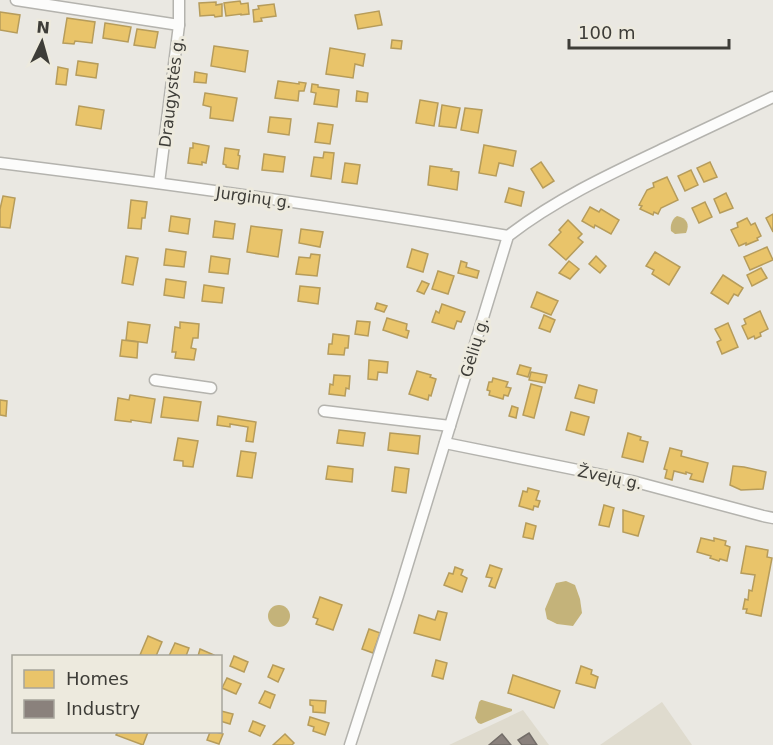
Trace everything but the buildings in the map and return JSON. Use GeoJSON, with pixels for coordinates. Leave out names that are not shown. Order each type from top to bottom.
{"type":"FeatureCollection","features":[{"type":"Feature","properties":{"kind":"street"},"geometry":{"type":"LineString","coordinates":[[16,0],[179,25]]}},
{"type":"Feature","properties":{"kind":"street","name":"Draugystės g."},"geometry":{"type":"LineString","coordinates":[[159,183],[179,25],[178,0]]}},
{"type":"Feature","properties":{"kind":"street"},"geometry":{"type":"LineString","coordinates":[[508,236],[562,199],[598,180],[773,97]]}},
{"type":"Feature","properties":{"kind":"street","name":"Jurginų g."},"geometry":{"type":"LineString","coordinates":[[0,163],[159,183],[435,223],[508,236]]}},
{"type":"Feature","properties":{"kind":"street","name":"Gėlių g."},"geometry":{"type":"LineString","coordinates":[[353,744],[508,236]]}},
{"type":"Feature","properties":{"kind":"street"},"geometry":{"type":"LineString","coordinates":[[155,380],[211,388]]}},
{"type":"Feature","properties":{"kind":"street"},"geometry":{"type":"LineString","coordinates":[[324,411],[450,426]]}},
{"type":"Feature","properties":{"kind":"street","name":"Žvejų g."},"geometry":{"type":"LineString","coordinates":[[445,443],[632,481],[773,518]]}},
{"type":"Feature","properties":{"kind":"shaded area"},"geometry":{"type":"Polygon","coordinates":[[[677,216],[687,222],[686,233],[675,234],[671,231],[672,222],[677,216]]]}},
{"type":"Feature","properties":{"kind":"shaded area"},"geometry":{"type":"Polygon","coordinates":[[[566,581],[575,585],[580,599],[582,613],[573,626],[557,624],[547,619],[545,609],[556,583],[566,581]]]}},
{"type":"Feature","properties":{"kind":"shaded area"},"geometry":{"type":"Polygon","coordinates":[[[279,605],[287,608],[290,616],[287,624],[279,627],[271,624],[268,616],[271,608],[279,605]]]}},
{"type":"Feature","properties":{"kind":"shaded area"},"geometry":{"type":"Polygon","coordinates":[[[481,700],[512,709],[512,711],[481,724],[478,723],[475,718],[481,700]]]}},
{"type":"Feature","properties":{"kind":"shaded area"},"geometry":{"type":"Polygon","coordinates":[[[662,702],[692,745],[600,745],[662,702]]]}},
{"type":"Feature","properties":{"kind":"shaded area"},"geometry":{"type":"Polygon","coordinates":[[[523,710],[549,745],[449,745],[523,710]]]}}]}
